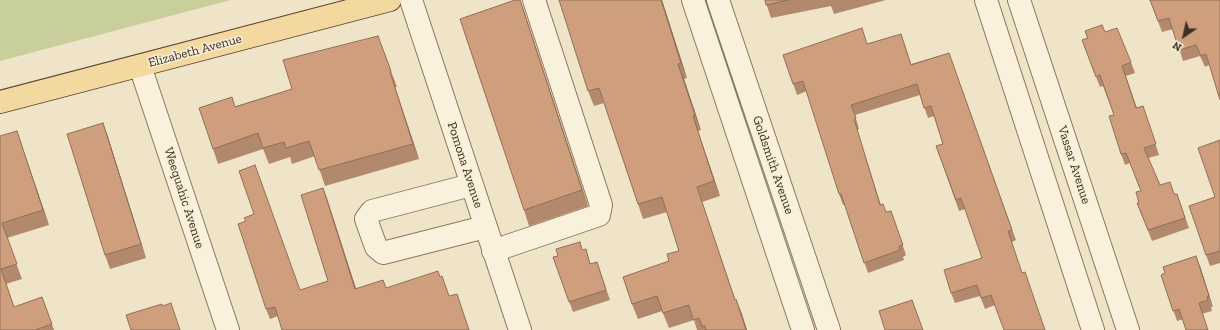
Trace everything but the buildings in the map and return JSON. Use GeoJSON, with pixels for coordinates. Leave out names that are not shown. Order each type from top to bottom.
{"type":"FeatureCollection","features":[{"type":"Feature","properties":{"kind":"main road","name":"Elizabeth Avenue"},"geometry":{"type":"LineString","coordinates":[[0,102],[390,0]]}},
{"type":"Feature","properties":{"kind":"street","name":"Pomona Avenue"},"geometry":{"type":"LineString","coordinates":[[411,0],[520,330]]}},
{"type":"Feature","properties":{"kind":"street"},"geometry":{"type":"LineString","coordinates":[[493,251],[599,215],[601,205],[534,0]]}},
{"type":"Feature","properties":{"kind":"street","name":"Goldsmith Avenue"},"geometry":{"type":"LineString","coordinates":[[693,0],[803,330]]}},
{"type":"Feature","properties":{"kind":"street","name":"Goldsmith Avenue"},"geometry":{"type":"LineString","coordinates":[[718,0],[829,330]]}},
{"type":"Feature","properties":{"kind":"street"},"geometry":{"type":"LineString","coordinates":[[986,0],[1093,330]]}},
{"type":"Feature","properties":{"kind":"street","name":"Vassar Avenue"},"geometry":{"type":"LineString","coordinates":[[1019,0],[1128,330]]}},
{"type":"Feature","properties":{"kind":"street","name":"Weequahic Avenue"},"geometry":{"type":"LineString","coordinates":[[140,66],[228,330]]}},
{"type":"Feature","properties":{"kind":"street"},"geometry":{"type":"LineString","coordinates":[[757,191],[780,184]]}},
{"type":"Feature","properties":{"kind":"street"},"geometry":{"type":"LineString","coordinates":[[471,185],[372,211],[366,219],[376,248],[384,253],[485,227]]}},
{"type":"Feature","properties":{"kind":"green space"},"geometry":{"type":"Polygon","coordinates":[[[0,0],[231,0],[0,61],[0,0]]]}}]}
